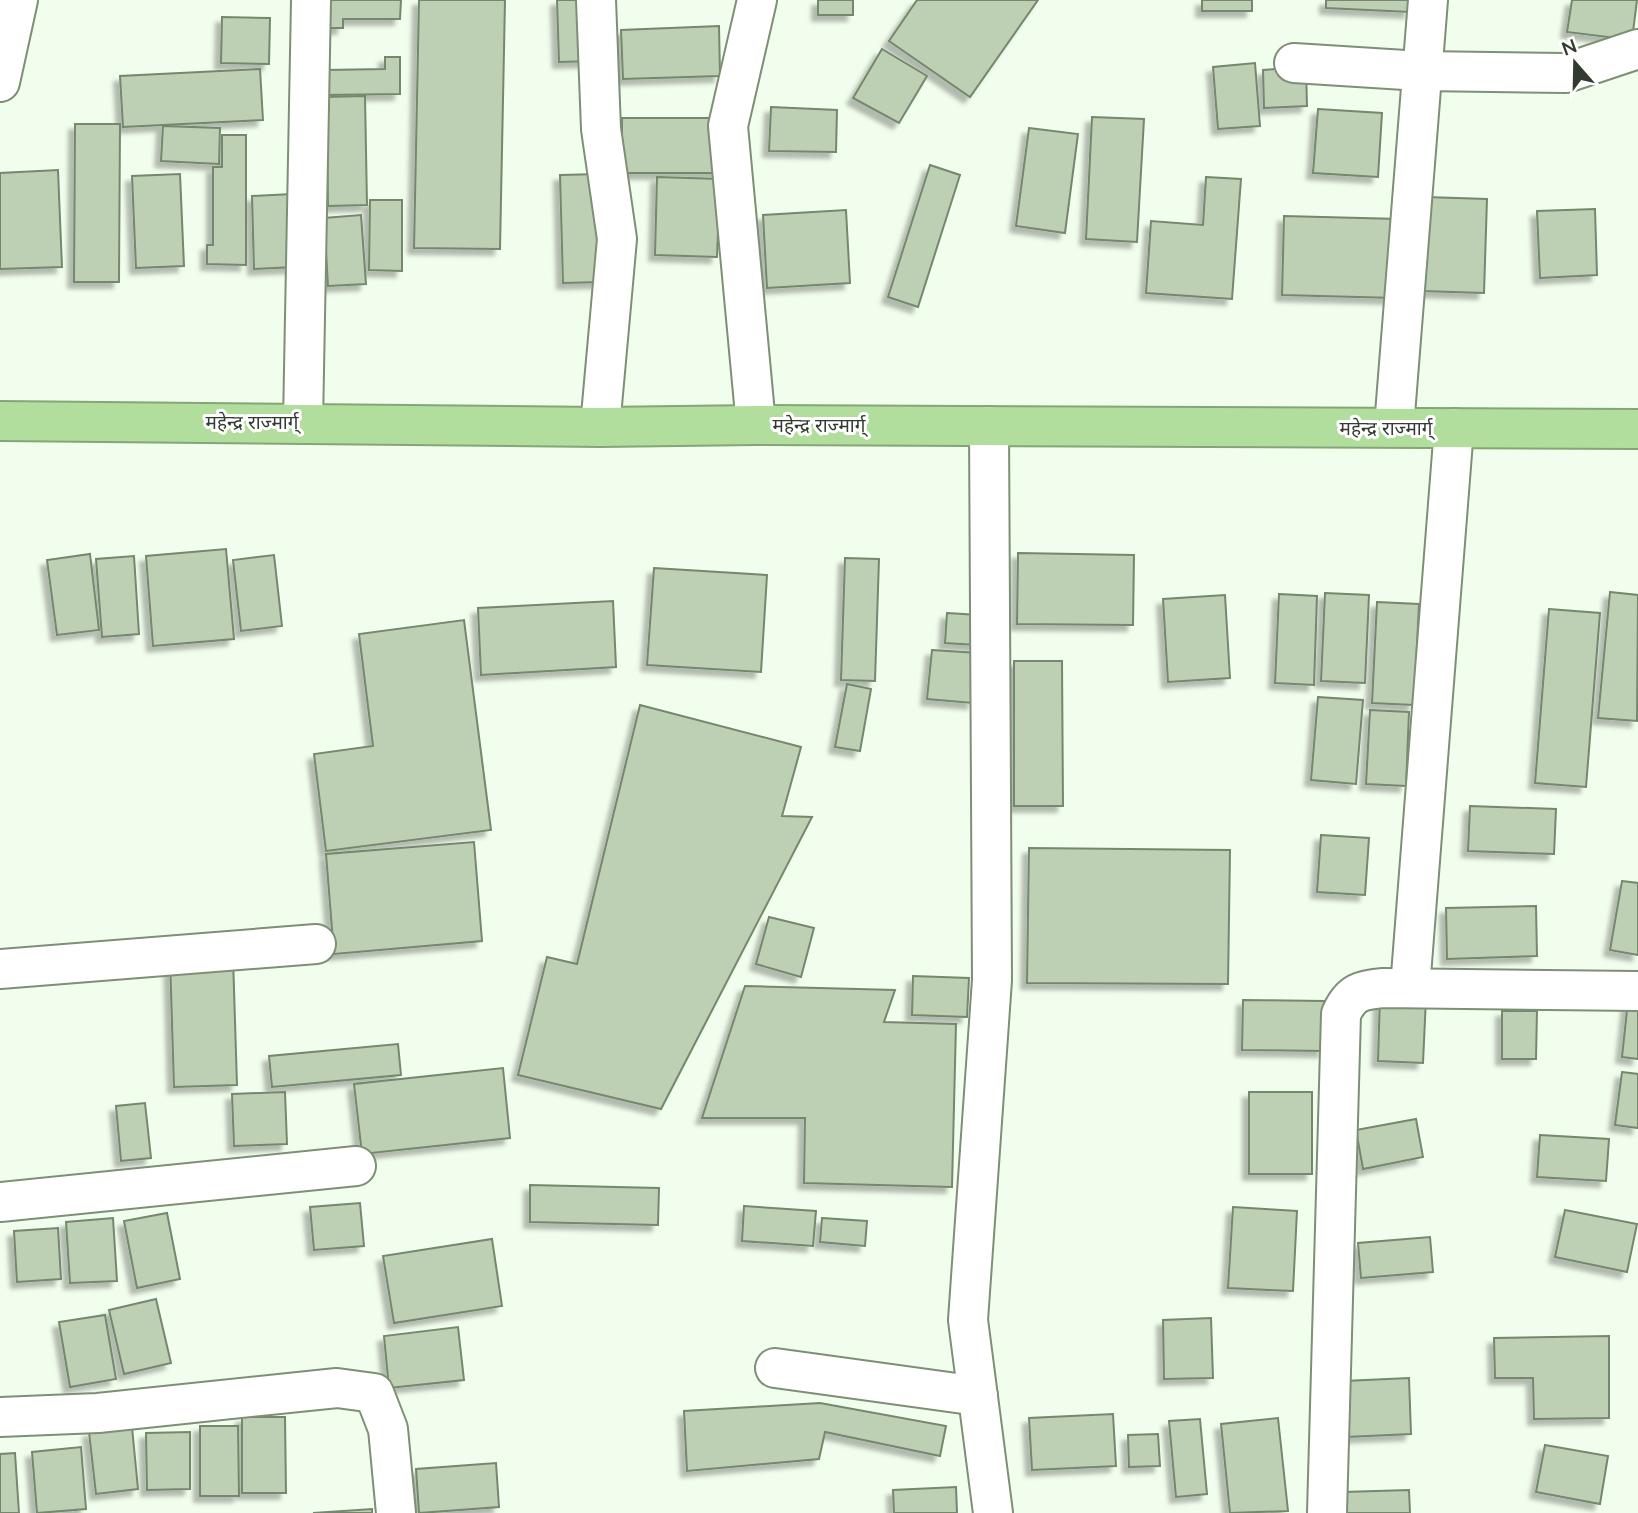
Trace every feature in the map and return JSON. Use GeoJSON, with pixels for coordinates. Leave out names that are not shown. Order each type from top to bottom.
{"type":"FeatureCollection","features":[{"type":"Feature","properties":{"kind":"highway","name":"महेन्द्र राज्मार्ग्"},"geometry":{"type":"LineString","coordinates":[[1,417],[600,428],[756,425],[1638,429]]}},
{"type":"Feature","properties":{"kind":"street"},"geometry":{"type":"LineString","coordinates":[[0,82],[18,0]]}},
{"type":"Feature","properties":{"kind":"street"},"geometry":{"type":"LineString","coordinates":[[303,422],[311,0]]}},
{"type":"Feature","properties":{"kind":"street"},"geometry":{"type":"LineString","coordinates":[[596,0],[601,129],[617,239],[600,428]]}},
{"type":"Feature","properties":{"kind":"street"},"geometry":{"type":"LineString","coordinates":[[756,425],[728,126],[757,0]]}},
{"type":"Feature","properties":{"kind":"street"},"geometry":{"type":"LineString","coordinates":[[1394,428],[1428,0]]}},
{"type":"Feature","properties":{"kind":"street"},"geometry":{"type":"LineString","coordinates":[[1294,63],[1421,72],[1566,73],[1638,49]]}},
{"type":"Feature","properties":{"kind":"street"},"geometry":{"type":"LineString","coordinates":[[989,426],[992,980],[968,1321],[993,1513]]}},
{"type":"Feature","properties":{"kind":"street"},"geometry":{"type":"LineString","coordinates":[[1410,988],[1454,428]]}},
{"type":"Feature","properties":{"kind":"street"},"geometry":{"type":"LineString","coordinates":[[0,969],[316,944]]}},
{"type":"Feature","properties":{"kind":"street"},"geometry":{"type":"LineString","coordinates":[[1327,1513],[1341,1014],[1348,999],[1359,991],[1410,988],[1638,991]]}},
{"type":"Feature","properties":{"kind":"street"},"geometry":{"type":"LineString","coordinates":[[0,1202],[356,1166]]}},
{"type":"Feature","properties":{"kind":"street"},"geometry":{"type":"LineString","coordinates":[[775,1368],[978,1396]]}},
{"type":"Feature","properties":{"kind":"street"},"geometry":{"type":"LineString","coordinates":[[0,1417],[98,1413],[337,1388],[374,1393],[388,1429],[396,1513]]}},
{"type":"Feature","properties":{"kind":"building"},"geometry":{"type":"Polygon","coordinates":[[[326,0],[401,0],[400,19],[343,19],[343,28],[326,28],[326,0]]]}},
{"type":"Feature","properties":{"kind":"building"},"geometry":{"type":"Polygon","coordinates":[[[419,0],[505,0],[500,249],[414,248],[419,0]]]}},
{"type":"Feature","properties":{"kind":"building"},"geometry":{"type":"Polygon","coordinates":[[[557,0],[593,0],[596,61],[559,62],[557,0]]]}},
{"type":"Feature","properties":{"kind":"building"},"geometry":{"type":"Polygon","coordinates":[[[818,0],[853,0],[853,15],[818,15],[818,0]]]}},
{"type":"Feature","properties":{"kind":"building"},"geometry":{"type":"Polygon","coordinates":[[[917,0],[1038,0],[970,97],[889,41],[917,0]]]}},
{"type":"Feature","properties":{"kind":"building"},"geometry":{"type":"Polygon","coordinates":[[[1202,0],[1252,0],[1252,11],[1202,11],[1202,0]]]}},
{"type":"Feature","properties":{"kind":"building"},"geometry":{"type":"Polygon","coordinates":[[[1326,0],[1410,0],[1410,12],[1326,8],[1326,0]]]}},
{"type":"Feature","properties":{"kind":"building"},"geometry":{"type":"Polygon","coordinates":[[[1572,0],[1637,0],[1632,40],[1567,32],[1572,0]]]}},
{"type":"Feature","properties":{"kind":"building"},"geometry":{"type":"Polygon","coordinates":[[[222,17],[270,18],[269,64],[221,63],[222,17]]]}},
{"type":"Feature","properties":{"kind":"building"},"geometry":{"type":"Polygon","coordinates":[[[719,26],[720,76],[623,79],[621,30],[719,26]]]}},
{"type":"Feature","properties":{"kind":"building"},"geometry":{"type":"Polygon","coordinates":[[[882,49],[927,76],[899,123],[853,98],[882,49]]]}},
{"type":"Feature","properties":{"kind":"building"},"geometry":{"type":"Polygon","coordinates":[[[385,57],[400,57],[400,94],[325,95],[325,70],[385,69],[385,57]]]}},
{"type":"Feature","properties":{"kind":"building"},"geometry":{"type":"Polygon","coordinates":[[[1255,63],[1260,126],[1218,129],[1213,67],[1255,63]]]}},
{"type":"Feature","properties":{"kind":"building"},"geometry":{"type":"Polygon","coordinates":[[[1306,67],[1307,106],[1264,108],[1263,70],[1306,67]]]}},
{"type":"Feature","properties":{"kind":"building"},"geometry":{"type":"Polygon","coordinates":[[[260,69],[263,120],[123,127],[120,76],[260,69]]]}},
{"type":"Feature","properties":{"kind":"building"},"geometry":{"type":"Polygon","coordinates":[[[365,96],[367,205],[328,206],[326,97],[365,96]]]}},
{"type":"Feature","properties":{"kind":"building"},"geometry":{"type":"Polygon","coordinates":[[[771,107],[837,110],[836,152],[769,151],[771,107]]]}},
{"type":"Feature","properties":{"kind":"building"},"geometry":{"type":"Polygon","coordinates":[[[1318,109],[1382,113],[1378,177],[1313,173],[1318,109]]]}},
{"type":"Feature","properties":{"kind":"building"},"geometry":{"type":"Polygon","coordinates":[[[1092,117],[1144,119],[1137,242],[1086,239],[1092,117]]]}},
{"type":"Feature","properties":{"kind":"building"},"geometry":{"type":"Polygon","coordinates":[[[622,118],[721,118],[721,173],[622,173],[622,118]]]}},
{"type":"Feature","properties":{"kind":"building"},"geometry":{"type":"Polygon","coordinates":[[[75,124],[120,124],[119,282],[74,282],[75,124]]]}},
{"type":"Feature","properties":{"kind":"building"},"geometry":{"type":"Polygon","coordinates":[[[163,126],[220,128],[219,164],[161,161],[163,126]]]}},
{"type":"Feature","properties":{"kind":"building"},"geometry":{"type":"Polygon","coordinates":[[[1029,128],[1078,134],[1065,233],[1016,226],[1029,128]]]}},
{"type":"Feature","properties":{"kind":"building"},"geometry":{"type":"Polygon","coordinates":[[[222,135],[246,135],[246,265],[207,264],[207,245],[213,245],[213,167],[222,167],[222,135]]]}},
{"type":"Feature","properties":{"kind":"building"},"geometry":{"type":"Polygon","coordinates":[[[930,165],[960,175],[918,307],[888,297],[930,165]]]}},
{"type":"Feature","properties":{"kind":"building"},"geometry":{"type":"Polygon","coordinates":[[[58,170],[62,267],[0,269],[0,173],[58,170]]]}},
{"type":"Feature","properties":{"kind":"building"},"geometry":{"type":"Polygon","coordinates":[[[180,174],[184,266],[136,268],[132,176],[180,174]]]}},
{"type":"Feature","properties":{"kind":"building"},"geometry":{"type":"Polygon","coordinates":[[[600,174],[603,282],[563,283],[560,175],[600,174]]]}},
{"type":"Feature","properties":{"kind":"building"},"geometry":{"type":"Polygon","coordinates":[[[657,177],[720,179],[717,257],[655,255],[657,177]]]}},
{"type":"Feature","properties":{"kind":"building"},"geometry":{"type":"Polygon","coordinates":[[[1206,177],[1241,179],[1232,299],[1146,293],[1151,221],[1203,225],[1206,177]]]}},
{"type":"Feature","properties":{"kind":"building"},"geometry":{"type":"Polygon","coordinates":[[[292,194],[295,267],[254,269],[252,196],[292,194]]]}},
{"type":"Feature","properties":{"kind":"building"},"geometry":{"type":"Polygon","coordinates":[[[1426,197],[1487,199],[1484,293],[1422,291],[1426,197]]]}},
{"type":"Feature","properties":{"kind":"building"},"geometry":{"type":"Polygon","coordinates":[[[370,200],[402,200],[402,271],[369,270],[370,200]]]}},
{"type":"Feature","properties":{"kind":"building"},"geometry":{"type":"Polygon","coordinates":[[[1595,209],[1597,275],[1540,278],[1537,211],[1595,209]]]}},
{"type":"Feature","properties":{"kind":"building"},"geometry":{"type":"Polygon","coordinates":[[[846,210],[850,283],[767,288],[763,215],[846,210]]]}},
{"type":"Feature","properties":{"kind":"building"},"geometry":{"type":"Polygon","coordinates":[[[361,215],[366,284],[328,286],[324,218],[361,215]]]}},
{"type":"Feature","properties":{"kind":"building"},"geometry":{"type":"Polygon","coordinates":[[[1284,216],[1399,219],[1396,298],[1282,295],[1284,216]]]}},
{"type":"Feature","properties":{"kind":"building"},"geometry":{"type":"Polygon","coordinates":[[[226,549],[234,639],[153,646],[146,556],[226,549]]]}},
{"type":"Feature","properties":{"kind":"building"},"geometry":{"type":"Polygon","coordinates":[[[1018,553],[1134,555],[1133,625],[1017,624],[1018,553]]]}},
{"type":"Feature","properties":{"kind":"building"},"geometry":{"type":"Polygon","coordinates":[[[90,554],[99,630],[57,635],[47,560],[90,554]]]}},
{"type":"Feature","properties":{"kind":"building"},"geometry":{"type":"Polygon","coordinates":[[[274,555],[282,626],[241,631],[233,560],[274,555]]]}},
{"type":"Feature","properties":{"kind":"building"},"geometry":{"type":"Polygon","coordinates":[[[134,556],[139,634],[102,637],[96,559],[134,556]]]}},
{"type":"Feature","properties":{"kind":"building"},"geometry":{"type":"Polygon","coordinates":[[[845,558],[879,559],[875,681],[841,680],[845,558]]]}},
{"type":"Feature","properties":{"kind":"building"},"geometry":{"type":"Polygon","coordinates":[[[654,568],[767,575],[761,672],[647,665],[654,568]]]}},
{"type":"Feature","properties":{"kind":"building"},"geometry":{"type":"Polygon","coordinates":[[[1610,592],[1638,595],[1637,721],[1598,718],[1610,592]]]}},
{"type":"Feature","properties":{"kind":"building"},"geometry":{"type":"Polygon","coordinates":[[[1325,593],[1369,595],[1365,683],[1321,681],[1325,593]]]}},
{"type":"Feature","properties":{"kind":"building"},"geometry":{"type":"Polygon","coordinates":[[[1279,594],[1317,596],[1314,685],[1275,683],[1279,594]]]}},
{"type":"Feature","properties":{"kind":"building"},"geometry":{"type":"Polygon","coordinates":[[[1225,595],[1230,678],[1168,682],[1163,599],[1225,595]]]}},
{"type":"Feature","properties":{"kind":"building"},"geometry":{"type":"Polygon","coordinates":[[[613,601],[616,667],[481,675],[478,608],[613,601]]]}},
{"type":"Feature","properties":{"kind":"building"},"geometry":{"type":"Polygon","coordinates":[[[1377,602],[1419,604],[1414,705],[1372,703],[1377,602]]]}},
{"type":"Feature","properties":{"kind":"building"},"geometry":{"type":"Polygon","coordinates":[[[1549,609],[1600,613],[1586,787],[1535,783],[1549,609]]]}},
{"type":"Feature","properties":{"kind":"building"},"geometry":{"type":"Polygon","coordinates":[[[947,613],[979,615],[977,645],[945,643],[947,613]]]}},
{"type":"Feature","properties":{"kind":"building"},"geometry":{"type":"Polygon","coordinates":[[[464,620],[491,830],[326,851],[314,754],[373,746],[359,634],[464,620]]]}},
{"type":"Feature","properties":{"kind":"building"},"geometry":{"type":"Polygon","coordinates":[[[932,650],[978,653],[973,703],[927,699],[932,650]]]}},
{"type":"Feature","properties":{"kind":"building"},"geometry":{"type":"Polygon","coordinates":[[[1014,661],[1062,661],[1063,806],[1014,806],[1014,661]]]}},
{"type":"Feature","properties":{"kind":"building"},"geometry":{"type":"Polygon","coordinates":[[[847,684],[871,689],[860,751],[835,747],[847,684]]]}},
{"type":"Feature","properties":{"kind":"building"},"geometry":{"type":"Polygon","coordinates":[[[1318,697],[1363,700],[1356,784],[1311,780],[1318,697]]]}},
{"type":"Feature","properties":{"kind":"building"},"geometry":{"type":"Polygon","coordinates":[[[640,705],[801,747],[782,816],[812,817],[661,1109],[518,1075],[547,957],[577,964],[640,705]]]}},
{"type":"Feature","properties":{"kind":"building"},"geometry":{"type":"Polygon","coordinates":[[[1370,710],[1409,712],[1406,786],[1366,784],[1370,710]]]}},
{"type":"Feature","properties":{"kind":"building"},"geometry":{"type":"Polygon","coordinates":[[[1470,806],[1556,809],[1554,854],[1468,851],[1470,806]]]}},
{"type":"Feature","properties":{"kind":"building"},"geometry":{"type":"Polygon","coordinates":[[[1321,835],[1369,838],[1365,895],[1317,892],[1321,835]]]}},
{"type":"Feature","properties":{"kind":"building"},"geometry":{"type":"Polygon","coordinates":[[[474,842],[482,941],[334,954],[326,854],[474,842]]]}},
{"type":"Feature","properties":{"kind":"building"},"geometry":{"type":"Polygon","coordinates":[[[1029,848],[1230,850],[1228,984],[1027,983],[1029,848]]]}},
{"type":"Feature","properties":{"kind":"building"},"geometry":{"type":"Polygon","coordinates":[[[1622,881],[1638,883],[1638,955],[1610,950],[1622,881]]]}},
{"type":"Feature","properties":{"kind":"building"},"geometry":{"type":"Polygon","coordinates":[[[1536,906],[1537,956],[1447,959],[1446,908],[1536,906]]]}},
{"type":"Feature","properties":{"kind":"building"},"geometry":{"type":"Polygon","coordinates":[[[769,917],[814,928],[801,977],[756,964],[769,917]]]}},
{"type":"Feature","properties":{"kind":"building"},"geometry":{"type":"Polygon","coordinates":[[[233,957],[237,1085],[174,1087],[170,959],[233,957]]]}},
{"type":"Feature","properties":{"kind":"building"},"geometry":{"type":"Polygon","coordinates":[[[913,976],[969,978],[967,1017],[912,1015],[913,976]]]}},
{"type":"Feature","properties":{"kind":"building"},"geometry":{"type":"Polygon","coordinates":[[[745,986],[895,990],[884,1022],[956,1024],[952,1187],[804,1183],[805,1118],[702,1118],[745,986]]]}},
{"type":"Feature","properties":{"kind":"building"},"geometry":{"type":"Polygon","coordinates":[[[1380,997],[1426,998],[1423,1063],[1378,1061],[1380,997]]]}},
{"type":"Feature","properties":{"kind":"building"},"geometry":{"type":"Polygon","coordinates":[[[1243,1000],[1324,1001],[1324,1051],[1242,1050],[1243,1000]]]}},
{"type":"Feature","properties":{"kind":"building"},"geometry":{"type":"Polygon","coordinates":[[[1628,1001],[1638,1003],[1638,1059],[1622,1057],[1628,1001]]]}},
{"type":"Feature","properties":{"kind":"building"},"geometry":{"type":"Polygon","coordinates":[[[1502,1011],[1537,1011],[1536,1059],[1502,1059],[1502,1011]]]}},
{"type":"Feature","properties":{"kind":"building"},"geometry":{"type":"Polygon","coordinates":[[[398,1044],[401,1075],[272,1087],[269,1056],[398,1044]]]}},
{"type":"Feature","properties":{"kind":"building"},"geometry":{"type":"Polygon","coordinates":[[[503,1068],[510,1138],[362,1154],[354,1084],[503,1068]]]}},
{"type":"Feature","properties":{"kind":"building"},"geometry":{"type":"Polygon","coordinates":[[[1622,1072],[1638,1074],[1638,1128],[1615,1125],[1622,1072]]]}},
{"type":"Feature","properties":{"kind":"building"},"geometry":{"type":"Polygon","coordinates":[[[285,1092],[287,1144],[234,1146],[232,1094],[285,1092]]]}},
{"type":"Feature","properties":{"kind":"building"},"geometry":{"type":"Polygon","coordinates":[[[1249,1092],[1312,1092],[1312,1174],[1249,1174],[1249,1092]]]}},
{"type":"Feature","properties":{"kind":"building"},"geometry":{"type":"Polygon","coordinates":[[[145,1103],[151,1158],[121,1161],[116,1106],[145,1103]]]}},
{"type":"Feature","properties":{"kind":"building"},"geometry":{"type":"Polygon","coordinates":[[[1416,1119],[1423,1157],[1363,1169],[1356,1130],[1416,1119]]]}},
{"type":"Feature","properties":{"kind":"building"},"geometry":{"type":"Polygon","coordinates":[[[1540,1135],[1609,1139],[1606,1181],[1537,1177],[1540,1135]]]}},
{"type":"Feature","properties":{"kind":"building"},"geometry":{"type":"Polygon","coordinates":[[[530,1185],[659,1188],[658,1225],[530,1222],[530,1185]]]}},
{"type":"Feature","properties":{"kind":"building"},"geometry":{"type":"Polygon","coordinates":[[[360,1203],[364,1246],[314,1250],[310,1207],[360,1203]]]}},
{"type":"Feature","properties":{"kind":"building"},"geometry":{"type":"Polygon","coordinates":[[[744,1206],[816,1211],[813,1246],[742,1241],[744,1206]]]}},
{"type":"Feature","properties":{"kind":"building"},"geometry":{"type":"Polygon","coordinates":[[[1233,1207],[1297,1211],[1293,1291],[1228,1288],[1233,1207]]]}},
{"type":"Feature","properties":{"kind":"building"},"geometry":{"type":"Polygon","coordinates":[[[1565,1210],[1637,1224],[1627,1272],[1555,1257],[1565,1210]]]}},
{"type":"Feature","properties":{"kind":"building"},"geometry":{"type":"Polygon","coordinates":[[[167,1213],[180,1279],[137,1288],[124,1221],[167,1213]]]}},
{"type":"Feature","properties":{"kind":"building"},"geometry":{"type":"Polygon","coordinates":[[[113,1218],[117,1281],[70,1283],[66,1222],[113,1218]]]}},
{"type":"Feature","properties":{"kind":"building"},"geometry":{"type":"Polygon","coordinates":[[[822,1218],[867,1221],[865,1246],[820,1242],[822,1218]]]}},
{"type":"Feature","properties":{"kind":"building"},"geometry":{"type":"Polygon","coordinates":[[[58,1228],[61,1279],[17,1282],[14,1231],[58,1228]]]}},
{"type":"Feature","properties":{"kind":"building"},"geometry":{"type":"Polygon","coordinates":[[[1430,1237],[1433,1272],[1361,1278],[1358,1243],[1430,1237]]]}},
{"type":"Feature","properties":{"kind":"building"},"geometry":{"type":"Polygon","coordinates":[[[492,1239],[502,1306],[394,1323],[383,1256],[492,1239]]]}},
{"type":"Feature","properties":{"kind":"building"},"geometry":{"type":"Polygon","coordinates":[[[156,1299],[171,1363],[124,1374],[109,1310],[156,1299]]]}},
{"type":"Feature","properties":{"kind":"building"},"geometry":{"type":"Polygon","coordinates":[[[105,1315],[116,1379],[70,1387],[59,1322],[105,1315]]]}},
{"type":"Feature","properties":{"kind":"building"},"geometry":{"type":"Polygon","coordinates":[[[1211,1318],[1213,1378],[1164,1379],[1163,1320],[1211,1318]]]}},
{"type":"Feature","properties":{"kind":"building"},"geometry":{"type":"Polygon","coordinates":[[[458,1327],[464,1380],[389,1388],[384,1336],[458,1327]]]}},
{"type":"Feature","properties":{"kind":"building"},"geometry":{"type":"Polygon","coordinates":[[[1609,1336],[1609,1418],[1534,1419],[1533,1378],[1495,1378],[1494,1338],[1609,1336]]]}},
{"type":"Feature","properties":{"kind":"building"},"geometry":{"type":"Polygon","coordinates":[[[1409,1378],[1411,1434],[1346,1437],[1344,1381],[1409,1378]]]}},
{"type":"Feature","properties":{"kind":"building"},"geometry":{"type":"Polygon","coordinates":[[[820,1403],[946,1426],[940,1456],[825,1432],[819,1459],[687,1471],[684,1411],[820,1403]]]}},
{"type":"Feature","properties":{"kind":"building"},"geometry":{"type":"Polygon","coordinates":[[[1113,1414],[1116,1466],[1032,1470],[1029,1418],[1113,1414]]]}},
{"type":"Feature","properties":{"kind":"building"},"geometry":{"type":"Polygon","coordinates":[[[242,1417],[285,1417],[286,1493],[242,1493],[242,1417]]]}},
{"type":"Feature","properties":{"kind":"building"},"geometry":{"type":"Polygon","coordinates":[[[1278,1418],[1288,1511],[1230,1513],[1221,1424],[1278,1418]]]}},
{"type":"Feature","properties":{"kind":"building"},"geometry":{"type":"Polygon","coordinates":[[[1200,1419],[1207,1494],[1176,1497],[1169,1421],[1200,1419]]]}},
{"type":"Feature","properties":{"kind":"building"},"geometry":{"type":"Polygon","coordinates":[[[200,1426],[238,1426],[239,1496],[200,1496],[200,1426]]]}},
{"type":"Feature","properties":{"kind":"building"},"geometry":{"type":"Polygon","coordinates":[[[132,1427],[138,1489],[96,1494],[89,1432],[132,1427]]]}},
{"type":"Feature","properties":{"kind":"building"},"geometry":{"type":"Polygon","coordinates":[[[190,1432],[190,1489],[147,1490],[146,1433],[190,1432]]]}},
{"type":"Feature","properties":{"kind":"building"},"geometry":{"type":"Polygon","coordinates":[[[1158,1434],[1160,1466],[1129,1467],[1128,1435],[1158,1434]]]}},
{"type":"Feature","properties":{"kind":"building"},"geometry":{"type":"Polygon","coordinates":[[[1545,1445],[1608,1456],[1600,1504],[1536,1492],[1545,1445]]]}},
{"type":"Feature","properties":{"kind":"building"},"geometry":{"type":"Polygon","coordinates":[[[81,1447],[86,1509],[37,1513],[32,1452],[81,1447]]]}},
{"type":"Feature","properties":{"kind":"building"},"geometry":{"type":"Polygon","coordinates":[[[15,1453],[19,1513],[0,1513],[0,1454],[15,1453]]]}},
{"type":"Feature","properties":{"kind":"building"},"geometry":{"type":"Polygon","coordinates":[[[496,1463],[499,1507],[419,1513],[416,1469],[496,1463]]]}},
{"type":"Feature","properties":{"kind":"building"},"geometry":{"type":"Polygon","coordinates":[[[956,1487],[957,1513],[894,1513],[893,1490],[956,1487]]]}},
{"type":"Feature","properties":{"kind":"building"},"geometry":{"type":"Polygon","coordinates":[[[1409,1490],[1410,1513],[1344,1513],[1343,1492],[1409,1490]]]}},
{"type":"Feature","properties":{"kind":"building"},"geometry":{"type":"Polygon","coordinates":[[[372,1509],[372,1513],[313,1513],[372,1509]]]}}]}
